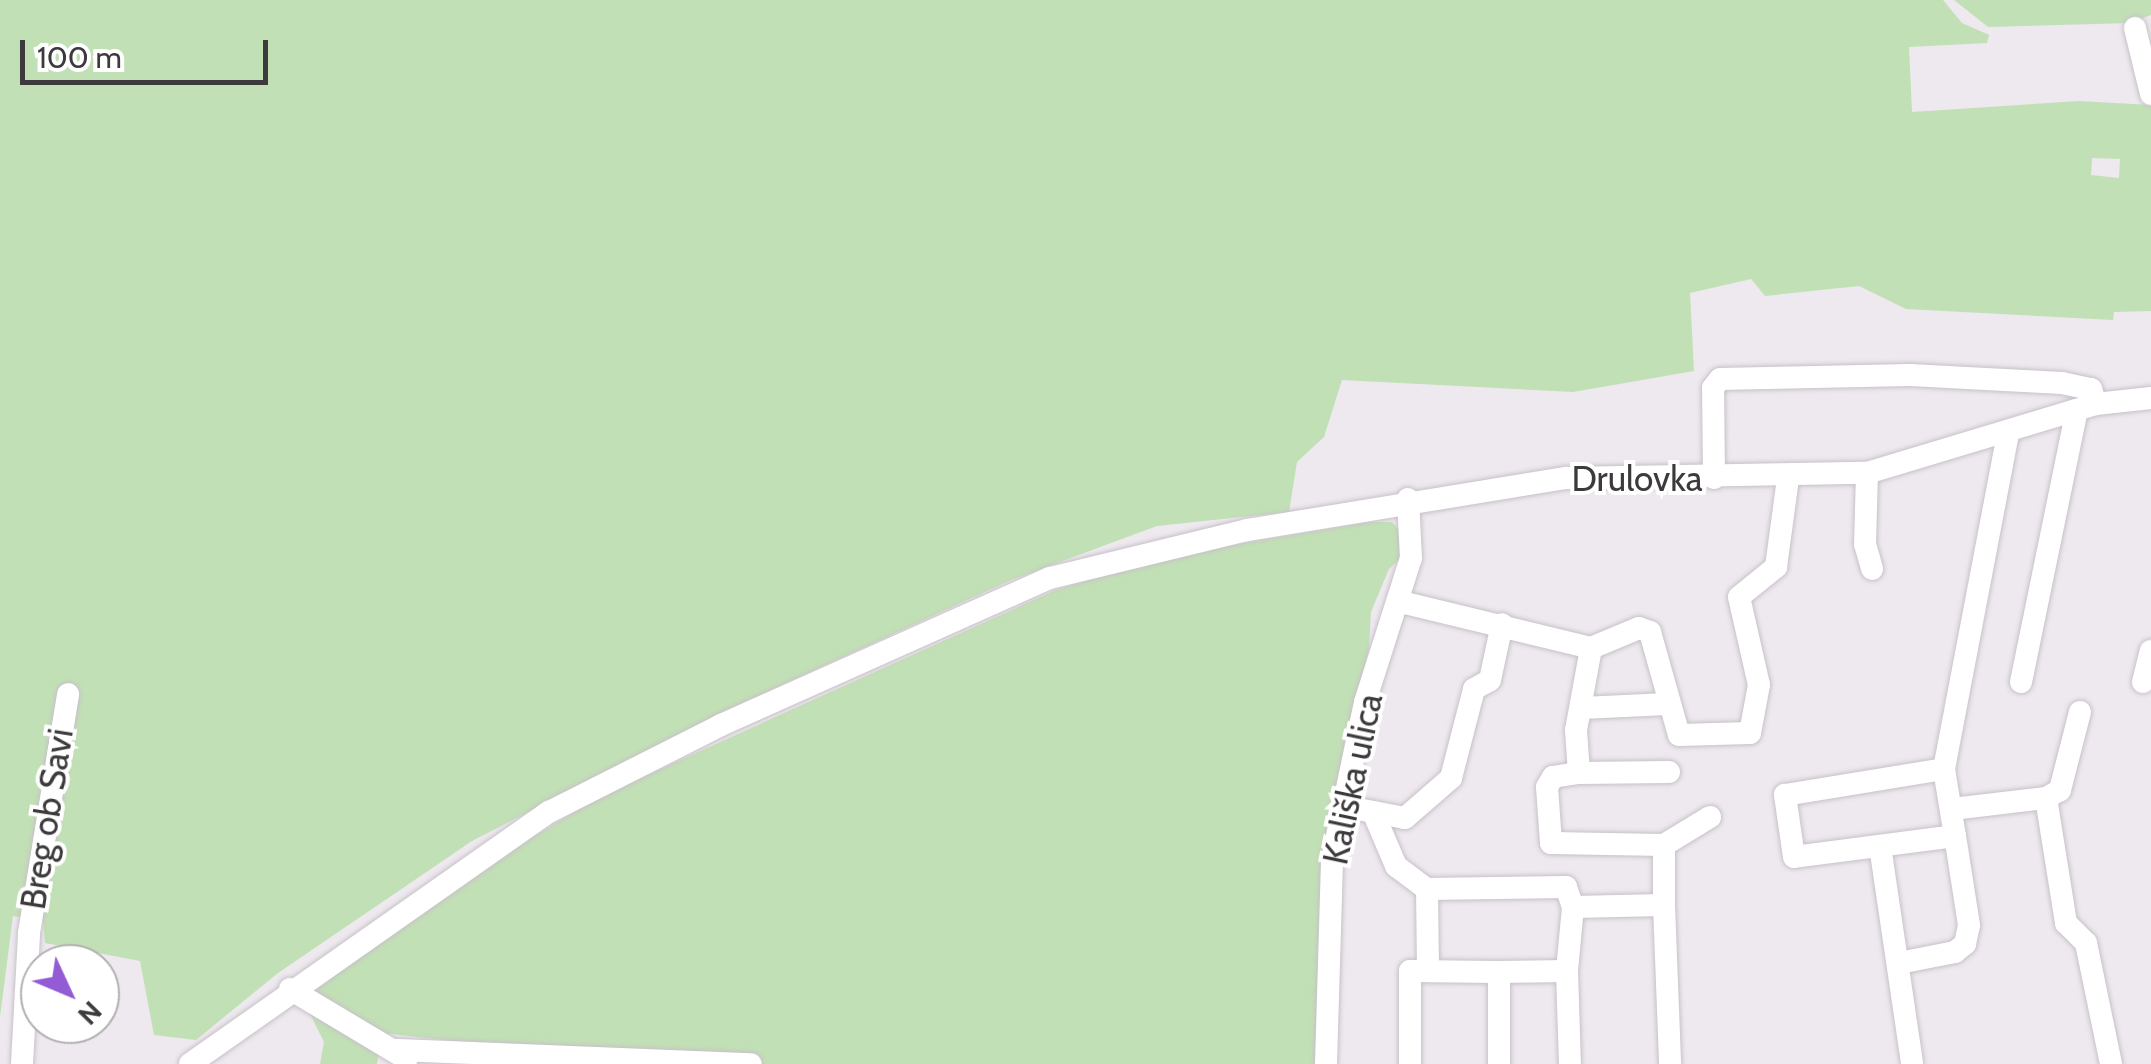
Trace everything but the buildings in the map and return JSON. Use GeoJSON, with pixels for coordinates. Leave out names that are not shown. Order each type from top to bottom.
{"type":"FeatureCollection","features":[{"type":"Feature","properties":{"kind":"street"},"geometry":{"type":"LineString","coordinates":[[2136,28],[2151,94]]}},
{"type":"Feature","properties":{"kind":"street"},"geometry":{"type":"LineString","coordinates":[[1714,478],[1713,388],[1720,380],[1893,374],[2091,388],[2021,682]]}},
{"type":"Feature","properties":{"kind":"street","name":"Drulovka"},"geometry":{"type":"LineString","coordinates":[[290,989],[376,928],[609,779],[1050,578],[1158,547],[1408,499],[1566,478],[1788,478],[1867,473],[2087,407],[2151,398]]}},
{"type":"Feature","properties":{"kind":"street"},"geometry":{"type":"LineString","coordinates":[[1899,963],[1955,952],[1965,944],[1969,924],[1944,769],[2008,432]]}},
{"type":"Feature","properties":{"kind":"street"},"geometry":{"type":"LineString","coordinates":[[1867,473],[1865,544],[1872,569]]}},
{"type":"Feature","properties":{"kind":"street"},"geometry":{"type":"LineString","coordinates":[[1401,602],[1590,648],[1638,628],[1650,632],[1667,704],[1679,735],[1750,732],[1759,686],[1739,597],[1776,566],[1788,478]]}},
{"type":"Feature","properties":{"kind":"street","name":"Kališka ulica"},"geometry":{"type":"LineString","coordinates":[[1326,1064],[1332,860],[1365,702],[1401,602],[1411,558],[1408,499]]}},
{"type":"Feature","properties":{"kind":"street"},"geometry":{"type":"LineString","coordinates":[[1342,806],[1405,818],[1450,778],[1474,690],[1490,680],[1502,624]]}},
{"type":"Feature","properties":{"kind":"street"},"geometry":{"type":"LineString","coordinates":[[1579,773],[1590,648]]}},
{"type":"Feature","properties":{"kind":"street"},"geometry":{"type":"LineString","coordinates":[[2143,682],[2151,651]]}},
{"type":"Feature","properties":{"kind":"street","name":"Breg ob Savi"},"geometry":{"type":"LineString","coordinates":[[22,1064],[28,933],[68,694]]}},
{"type":"Feature","properties":{"kind":"street"},"geometry":{"type":"LineString","coordinates":[[1582,708],[1667,704]]}},
{"type":"Feature","properties":{"kind":"street"},"geometry":{"type":"LineString","coordinates":[[1952,809],[2046,798],[2060,790],[2080,712]]}},
{"type":"Feature","properties":{"kind":"street"},"geometry":{"type":"LineString","coordinates":[[1944,769],[1785,795],[1794,857],[1955,836]]}},
{"type":"Feature","properties":{"kind":"street"},"geometry":{"type":"LineString","coordinates":[[1669,772],[1553,776],[1547,787],[1548,838],[1560,846],[1664,844],[1710,817]]}},
{"type":"Feature","properties":{"kind":"street"},"geometry":{"type":"LineString","coordinates":[[2046,798],[2066,923],[2086,943],[2111,1064]]}},
{"type":"Feature","properties":{"kind":"street"},"geometry":{"type":"LineString","coordinates":[[1373,812],[1396,866],[1427,889],[1664,904]]}},
{"type":"Feature","properties":{"kind":"street"},"geometry":{"type":"LineString","coordinates":[[1664,844],[1670,1064]]}},
{"type":"Feature","properties":{"kind":"street"},"geometry":{"type":"LineString","coordinates":[[1560,846],[1570,897],[1570,1064]]}},
{"type":"Feature","properties":{"kind":"street"},"geometry":{"type":"LineString","coordinates":[[1880,846],[1912,1064]]}},
{"type":"Feature","properties":{"kind":"street"},"geometry":{"type":"LineString","coordinates":[[1427,889],[1428,970]]}},
{"type":"Feature","properties":{"kind":"street"},"geometry":{"type":"LineString","coordinates":[[1410,1064],[1410,971],[1567,971]]}},
{"type":"Feature","properties":{"kind":"street"},"geometry":{"type":"LineString","coordinates":[[1498,972],[1499,1064]]}},
{"type":"Feature","properties":{"kind":"street"},"geometry":{"type":"LineString","coordinates":[[190,1064],[290,989],[405,1057],[751,1064]]}},
{"type":"Feature","properties":{"kind":"green space"},"geometry":{"type":"Polygon","coordinates":[[[0,0],[1943,0],[1962,23],[1989,35],[1987,43],[1909,47],[1912,112],[2079,101],[2151,105],[2151,311],[2114,312],[2113,320],[1906,309],[1859,286],[1765,296],[1751,279],[1690,293],[1694,371],[1573,392],[1342,380],[1324,437],[1297,462],[1289,512],[1157,526],[1011,580],[727,710],[472,841],[278,973],[196,1040],[154,1035],[140,961],[120,957],[120,944],[45,943],[43,921],[13,916],[0,1017],[0,0]],[[2092,158],[2091,175],[2119,178],[2120,159],[2092,158]]]}},
{"type":"Feature","properties":{"kind":"green space"},"geometry":{"type":"Polygon","coordinates":[[[1954,0],[2151,0],[2151,15],[2130,23],[1988,27],[1954,0]]]}},
{"type":"Feature","properties":{"kind":"green space"},"geometry":{"type":"Polygon","coordinates":[[[1370,522],[1392,522],[1402,533],[1400,559],[1389,569],[1371,612],[1369,648],[1331,805],[1317,1064],[525,1064],[526,1049],[382,1033],[377,1064],[320,1064],[324,1042],[301,996],[486,865],[601,796],[1056,590],[1162,557],[1370,522]]]}}]}
